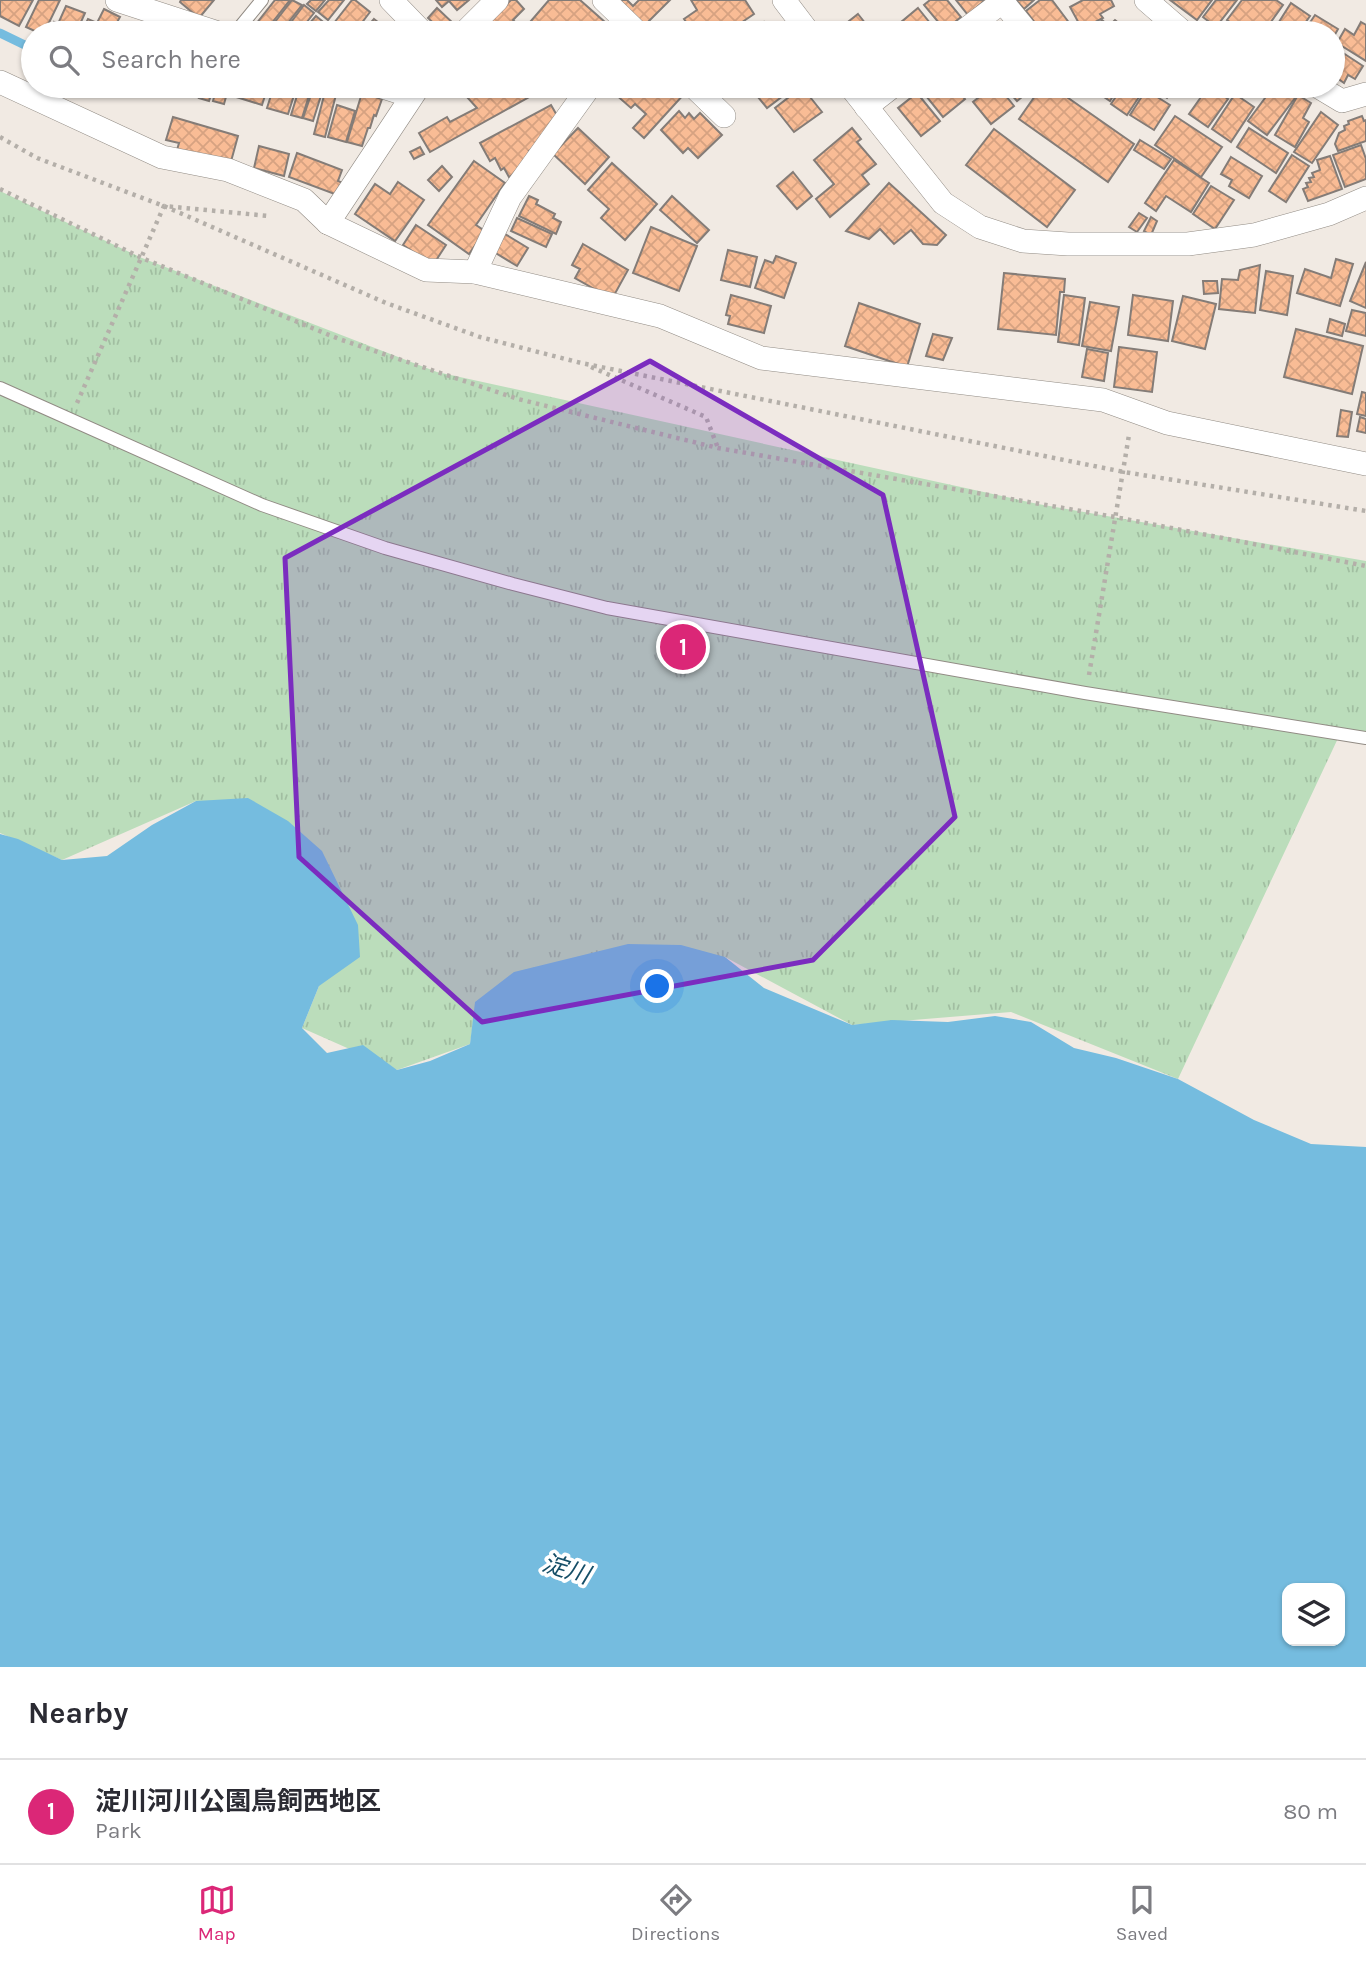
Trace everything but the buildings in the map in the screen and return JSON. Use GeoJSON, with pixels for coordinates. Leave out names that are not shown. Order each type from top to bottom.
{"type":"FeatureCollection","features":[{"type":"Feature","properties":{"kind":"street"},"geometry":{"type":"LineString","coordinates":[[117,0],[181,21]]}},
{"type":"Feature","properties":{"kind":"street"},"geometry":{"type":"LineString","coordinates":[[391,0],[411,21]]}},
{"type":"Feature","properties":{"kind":"street"},"geometry":{"type":"LineString","coordinates":[[476,21],[497,0]]}},
{"type":"Feature","properties":{"kind":"street"},"geometry":{"type":"LineString","coordinates":[[604,0],[623,21]]}},
{"type":"Feature","properties":{"kind":"street"},"geometry":{"type":"LineString","coordinates":[[784,0],[800,21]]}},
{"type":"Feature","properties":{"kind":"street"},"geometry":{"type":"LineString","coordinates":[[1146,0],[1170,21]]}},
{"type":"Feature","properties":{"kind":"street"},"geometry":{"type":"LineString","coordinates":[[976,21],[1002,1],[1018,21]]}},
{"type":"Feature","properties":{"kind":"street"},"geometry":{"type":"LineString","coordinates":[[0,82],[21,92]]}},
{"type":"Feature","properties":{"kind":"street"},"geometry":{"type":"LineString","coordinates":[[1337,98],[1342,101],[1366,94]]}},
{"type":"Feature","properties":{"kind":"street"},"geometry":{"type":"LineString","coordinates":[[35,98],[162,157],[228,170],[303,200],[328,223],[426,270],[475,272],[660,316],[761,358],[1103,400],[1167,423],[1366,464]]}},
{"type":"Feature","properties":{"kind":"street"},"geometry":{"type":"LineString","coordinates":[[328,223],[410,98]]}},
{"type":"Feature","properties":{"kind":"street"},"geometry":{"type":"LineString","coordinates":[[475,272],[510,197],[581,98]]}},
{"type":"Feature","properties":{"kind":"street"},"geometry":{"type":"LineString","coordinates":[[705,98],[724,116]]}},
{"type":"Feature","properties":{"kind":"street"},"geometry":{"type":"LineString","coordinates":[[859,98],[943,203],[980,227],[1023,241],[1068,244],[1188,244],[1254,235],[1329,214],[1366,198]]}},
{"type":"Feature","properties":{"kind":"street"},"geometry":{"type":"LineString","coordinates":[[866,107],[878,98]]}},
{"type":"Feature","properties":{"kind":"lane"},"geometry":{"type":"LineString","coordinates":[[245,21],[262,0]]}},
{"type":"Feature","properties":{"kind":"lane"},"geometry":{"type":"LineString","coordinates":[[0,388],[262,505],[385,548],[513,584],[607,608],[1086,693],[1366,738]]}},
{"type":"Feature","properties":{"kind":"path"},"geometry":{"type":"LineString","coordinates":[[0,137],[37,158],[164,206],[386,303],[480,337],[581,363],[1124,471],[1366,511]]}},
{"type":"Feature","properties":{"kind":"path"},"geometry":{"type":"LineString","coordinates":[[0,189],[142,258],[340,339],[507,395],[718,448],[1115,517],[1366,566]]}},
{"type":"Feature","properties":{"kind":"path"},"geometry":{"type":"LineString","coordinates":[[164,206],[271,216]]}},
{"type":"Feature","properties":{"kind":"path"},"geometry":{"type":"LineString","coordinates":[[70,419],[164,206]]}},
{"type":"Feature","properties":{"kind":"path"},"geometry":{"type":"LineString","coordinates":[[581,363],[706,416],[718,448]]}},
{"type":"Feature","properties":{"kind":"path"},"geometry":{"type":"LineString","coordinates":[[1086,693],[1132,410]]}},
{"type":"Feature","properties":{"kind":"highlighted area"},"geometry":{"type":"Polygon","coordinates":[[[650,361],[883,495],[955,817],[813,960],[482,1022],[299,857],[285,558],[650,361]]]}},
{"type":"Feature","properties":{"kind":"green space"},"geometry":{"type":"Polygon","coordinates":[[[0,191],[142,258],[437,372],[1038,504],[1366,561],[1366,738],[1340,734],[1178,1079],[1011,1012],[852,1025],[725,957],[476,1002],[470,1044],[397,1070],[302,1028],[319,986],[196,801],[62,860],[0,833],[0,191]]]}},
{"type":"Feature","properties":{"kind":"water","name":"淀川"},"geometry":{"type":"Polygon","coordinates":[[[248,798],[288,821],[322,851],[358,925],[360,957],[319,986],[302,1028],[327,1053],[363,1045],[397,1070],[430,1061],[470,1044],[475,1002],[514,972],[628,944],[681,945],[725,957],[764,988],[852,1025],[892,1020],[948,1022],[995,1016],[1031,1022],[1074,1048],[1116,1058],[1178,1079],[1254,1120],[1311,1144],[1366,1147],[1366,1667],[0,1667],[0,834],[18,839],[62,860],[107,856],[152,825],[196,801],[248,798]]]}},
{"type":"Feature","properties":{"kind":"waterway"},"geometry":{"type":"LineString","coordinates":[[0,33],[21,43]]}},
{"type":"Feature","properties":{"kind":"place","name":"淀川河川公園鳥飼西地区"},"geometry":{"type":"Point","coordinates":[683,647]}}]}
